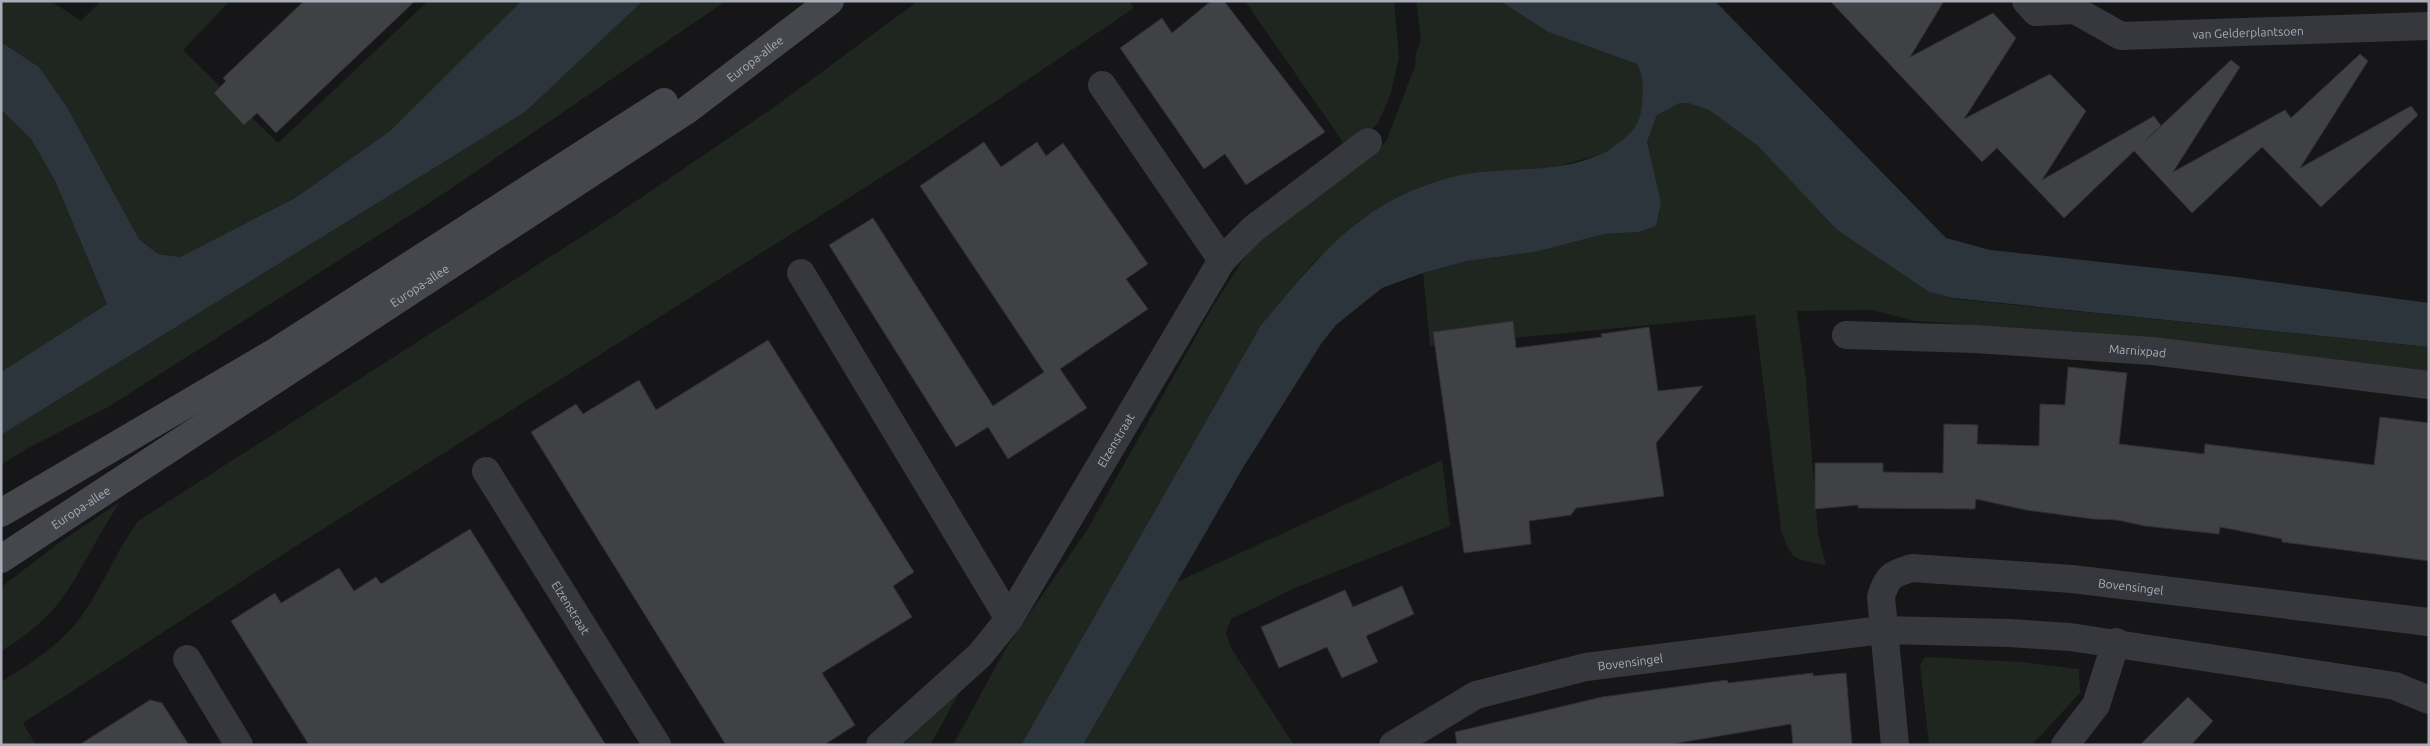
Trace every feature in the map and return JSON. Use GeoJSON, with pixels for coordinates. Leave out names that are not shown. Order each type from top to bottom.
{"type":"FeatureCollection","features":[{"type":"Feature","properties":{"kind":"main road","name":"Europa-allee"},"geometry":{"type":"LineString","coordinates":[[1,513],[275,352],[341,310],[673,96],[799,1]]}},
{"type":"Feature","properties":{"kind":"main road","name":"Europa-allee"},"geometry":{"type":"LineString","coordinates":[[1,558],[686,110],[830,1]]}},
{"type":"Feature","properties":{"kind":"street","name":"van Gelderplantsoen"},"geometry":{"type":"LineString","coordinates":[[2026,1],[2036,12],[2079,6],[2121,36],[2429,26]]}},
{"type":"Feature","properties":{"kind":"street"},"geometry":{"type":"LineString","coordinates":[[1102,85],[1222,260]]}},
{"type":"Feature","properties":{"kind":"street","name":"Elzenstraat"},"geometry":{"type":"LineString","coordinates":[[880,745],[980,655],[1009,619],[1222,260],[1253,229],[1368,142]]}},
{"type":"Feature","properties":{"kind":"street"},"geometry":{"type":"LineString","coordinates":[[801,273],[1009,619]]}},
{"type":"Feature","properties":{"kind":"street","name":"Marnixpad"},"geometry":{"type":"LineString","coordinates":[[1846,335],[1974,339],[2152,351],[2429,385]]}},
{"type":"Feature","properties":{"kind":"street","name":"Elzenstraat"},"geometry":{"type":"LineString","coordinates":[[486,471],[657,745]]}},
{"type":"Feature","properties":{"kind":"street","name":"Bovensingel"},"geometry":{"type":"LineString","coordinates":[[1882,630],[1881,597],[1886,580],[1897,572],[1912,568],[2072,579],[2429,622]]}},
{"type":"Feature","properties":{"kind":"street"},"geometry":{"type":"LineString","coordinates":[[1882,630],[1895,745]]}},
{"type":"Feature","properties":{"kind":"street","name":"Bovensingel"},"geometry":{"type":"LineString","coordinates":[[1393,745],[1476,695],[1586,667],[1882,630],[2010,633],[2116,642],[2395,686],[2429,700]]}},
{"type":"Feature","properties":{"kind":"street"},"geometry":{"type":"LineString","coordinates":[[2065,745],[2096,705],[2116,642]]}},
{"type":"Feature","properties":{"kind":"street"},"geometry":{"type":"LineString","coordinates":[[186,659],[239,745]]}},
{"type":"Feature","properties":{"kind":"shaded area"},"geometry":{"type":"Polygon","coordinates":[[[1,1],[51,1],[81,21],[101,1],[230,1],[183,50],[278,143],[428,1],[521,1],[390,131],[295,198],[180,257],[158,254],[139,239],[67,107],[39,67],[1,42],[1,1]]]}},
{"type":"Feature","properties":{"kind":"shaded area"},"geometry":{"type":"Polygon","coordinates":[[[521,1],[643,1],[525,112],[1,435],[1,372],[107,304],[55,181],[31,139],[1,110],[1,42],[39,67],[67,107],[139,239],[158,254],[180,257],[295,198],[390,131],[521,1]]]}},
{"type":"Feature","properties":{"kind":"shaded area"},"geometry":{"type":"Polygon","coordinates":[[[643,1],[726,1],[440,196],[108,407],[26,449],[1,465],[1,435],[525,112],[643,1]]]}},
{"type":"Feature","properties":{"kind":"shaded area"},"geometry":{"type":"Polygon","coordinates":[[[918,1],[1130,1],[1134,8],[907,161],[293,548],[23,723],[36,745],[1,745],[1,682],[44,653],[73,627],[89,605],[138,521],[617,214],[773,108],[918,1]]]}},
{"type":"Feature","properties":{"kind":"shaded area"},"geometry":{"type":"Polygon","coordinates":[[[1245,1],[1394,1],[1399,58],[1390,96],[1378,123],[1362,138],[1347,148],[1245,1]]]}},
{"type":"Feature","properties":{"kind":"shaded area"},"geometry":{"type":"Polygon","coordinates":[[[1416,1],[1500,1],[1548,32],[1637,64],[1644,92],[1642,112],[1634,130],[1628,137],[1602,154],[1359,221],[1312,264],[1261,325],[1021,745],[953,745],[1006,648],[1087,530],[1212,308],[1242,261],[1267,231],[1386,142],[1415,66],[1416,53],[1421,40],[1416,1]]]}},
{"type":"Feature","properties":{"kind":"shaded area"},"geometry":{"type":"Polygon","coordinates":[[[1500,1],[1715,1],[1946,238],[1990,250],[2229,276],[2429,303],[2429,347],[1953,298],[1929,292],[1837,230],[1758,146],[1709,110],[1688,103],[1680,103],[1657,115],[1647,142],[1661,202],[1656,226],[1638,232],[1605,234],[1535,252],[1467,261],[1423,273],[1382,288],[1336,325],[1321,344],[1244,466],[1083,745],[1021,745],[1261,325],[1293,286],[1328,249],[1365,217],[1386,203],[1414,190],[1456,176],[1492,171],[1548,168],[1584,161],[1607,151],[1627,136],[1635,127],[1640,117],[1643,93],[1642,79],[1637,64],[1548,32],[1500,1]]]}},
{"type":"Feature","properties":{"kind":"shaded area"},"geometry":{"type":"Polygon","coordinates":[[[1680,103],[1688,103],[1709,110],[1758,146],[1837,230],[1929,292],[1956,299],[2429,347],[2429,372],[2084,333],[1915,321],[1872,310],[1797,311],[1806,381],[1818,534],[1826,565],[1801,559],[1791,553],[1781,530],[1755,315],[1430,346],[1423,273],[1467,261],[1535,252],[1605,234],[1638,232],[1661,202],[1647,142],[1657,115],[1680,103]]]}},
{"type":"Feature","properties":{"kind":"shaded area"},"geometry":{"type":"Polygon","coordinates":[[[1,110],[31,139],[55,181],[107,304],[1,372],[1,110]]]}},
{"type":"Feature","properties":{"kind":"shaded area"},"geometry":{"type":"Polygon","coordinates":[[[1442,460],[1450,526],[1295,588],[1231,619],[1226,633],[1231,648],[1294,745],[1083,745],[1177,582],[1442,460]]]}},
{"type":"Feature","properties":{"kind":"shaded area"},"geometry":{"type":"Polygon","coordinates":[[[120,502],[60,601],[33,629],[1,651],[1,587],[63,540],[120,502]]]}},
{"type":"Feature","properties":{"kind":"shaded area"},"geometry":{"type":"Polygon","coordinates":[[[1925,657],[2022,662],[2079,669],[2080,693],[2032,745],[1929,745],[1920,664],[1925,657]]]}},
{"type":"Feature","properties":{"kind":"shaded area"},"geometry":{"type":"Polygon","coordinates":[[[962,688],[930,745],[897,745],[962,688]]]}},
{"type":"Feature","properties":{"kind":"building"},"geometry":{"type":"Polygon","coordinates":[[[304,1],[415,1],[276,133],[257,113],[244,125],[214,93],[226,81],[223,78],[304,1]]]}},
{"type":"Feature","properties":{"kind":"building"},"geometry":{"type":"Polygon","coordinates":[[[1211,1],[1224,1],[1325,132],[1246,185],[1225,154],[1204,169],[1120,48],[1162,18],[1172,33],[1211,1]]]}},
{"type":"Feature","properties":{"kind":"building"},"geometry":{"type":"Polygon","coordinates":[[[1830,1],[1944,1],[1910,57],[1993,13],[2016,38],[1964,119],[2050,74],[2086,111],[2042,180],[2154,116],[2161,126],[2231,60],[2240,67],[2173,172],[2285,110],[2291,118],[2360,54],[2368,61],[2300,168],[2411,106],[2418,115],[2321,207],[2262,147],[2192,213],[2134,151],[2064,218],[1997,148],[1982,162],[1830,1]]]}},
{"type":"Feature","properties":{"kind":"building"},"geometry":{"type":"Polygon","coordinates":[[[984,142],[1001,167],[1037,142],[1046,156],[1063,143],[1148,264],[1126,279],[1148,309],[1060,369],[1087,408],[1008,459],[988,427],[956,447],[829,245],[873,218],[993,406],[1044,372],[920,186],[984,142]]]}},
{"type":"Feature","properties":{"kind":"building"},"geometry":{"type":"Polygon","coordinates":[[[1513,321],[1516,348],[1602,337],[1601,334],[1649,327],[1658,391],[1703,386],[1656,443],[1664,496],[1576,508],[1571,515],[1529,521],[1531,544],[1464,553],[1433,332],[1513,321]]]}},
{"type":"Feature","properties":{"kind":"building"},"geometry":{"type":"Polygon","coordinates":[[[768,340],[914,572],[893,586],[912,617],[822,673],[855,725],[824,745],[726,745],[531,432],[576,404],[583,414],[639,380],[656,410],[768,340]]]}},
{"type":"Feature","properties":{"kind":"building"},"geometry":{"type":"Polygon","coordinates":[[[2068,367],[2127,373],[2119,444],[2204,454],[2205,444],[2374,465],[2380,417],[2429,423],[2429,561],[2282,542],[2282,539],[2220,527],[2219,534],[2145,526],[2117,520],[2093,519],[2026,510],[1976,499],[1975,509],[1858,508],[1858,505],[1815,509],[1815,463],[1883,463],[1883,472],[1943,473],[1944,424],[1978,425],[1977,444],[2039,446],[2040,404],[2065,405],[2068,367]]]}},
{"type":"Feature","properties":{"kind":"building"},"geometry":{"type":"Polygon","coordinates":[[[470,529],[606,745],[309,745],[231,621],[275,593],[281,603],[339,568],[354,591],[376,577],[381,584],[470,529]]]}},
{"type":"Feature","properties":{"kind":"building"},"geometry":{"type":"Polygon","coordinates":[[[1402,586],[1414,614],[1366,636],[1378,662],[1342,678],[1327,647],[1279,668],[1261,627],[1345,590],[1353,607],[1402,586]]]}},
{"type":"Feature","properties":{"kind":"building"},"geometry":{"type":"Polygon","coordinates":[[[1813,673],[1813,676],[1846,673],[1852,745],[1793,745],[1791,724],[1666,745],[1457,745],[1455,732],[1602,697],[1727,680],[1728,683],[1813,673]]]}},
{"type":"Feature","properties":{"kind":"building"},"geometry":{"type":"Polygon","coordinates":[[[2188,697],[2213,721],[2191,745],[2140,745],[2188,697]]]}},
{"type":"Feature","properties":{"kind":"building"},"geometry":{"type":"Polygon","coordinates":[[[150,700],[162,703],[189,745],[79,745],[150,700]]]}}]}
